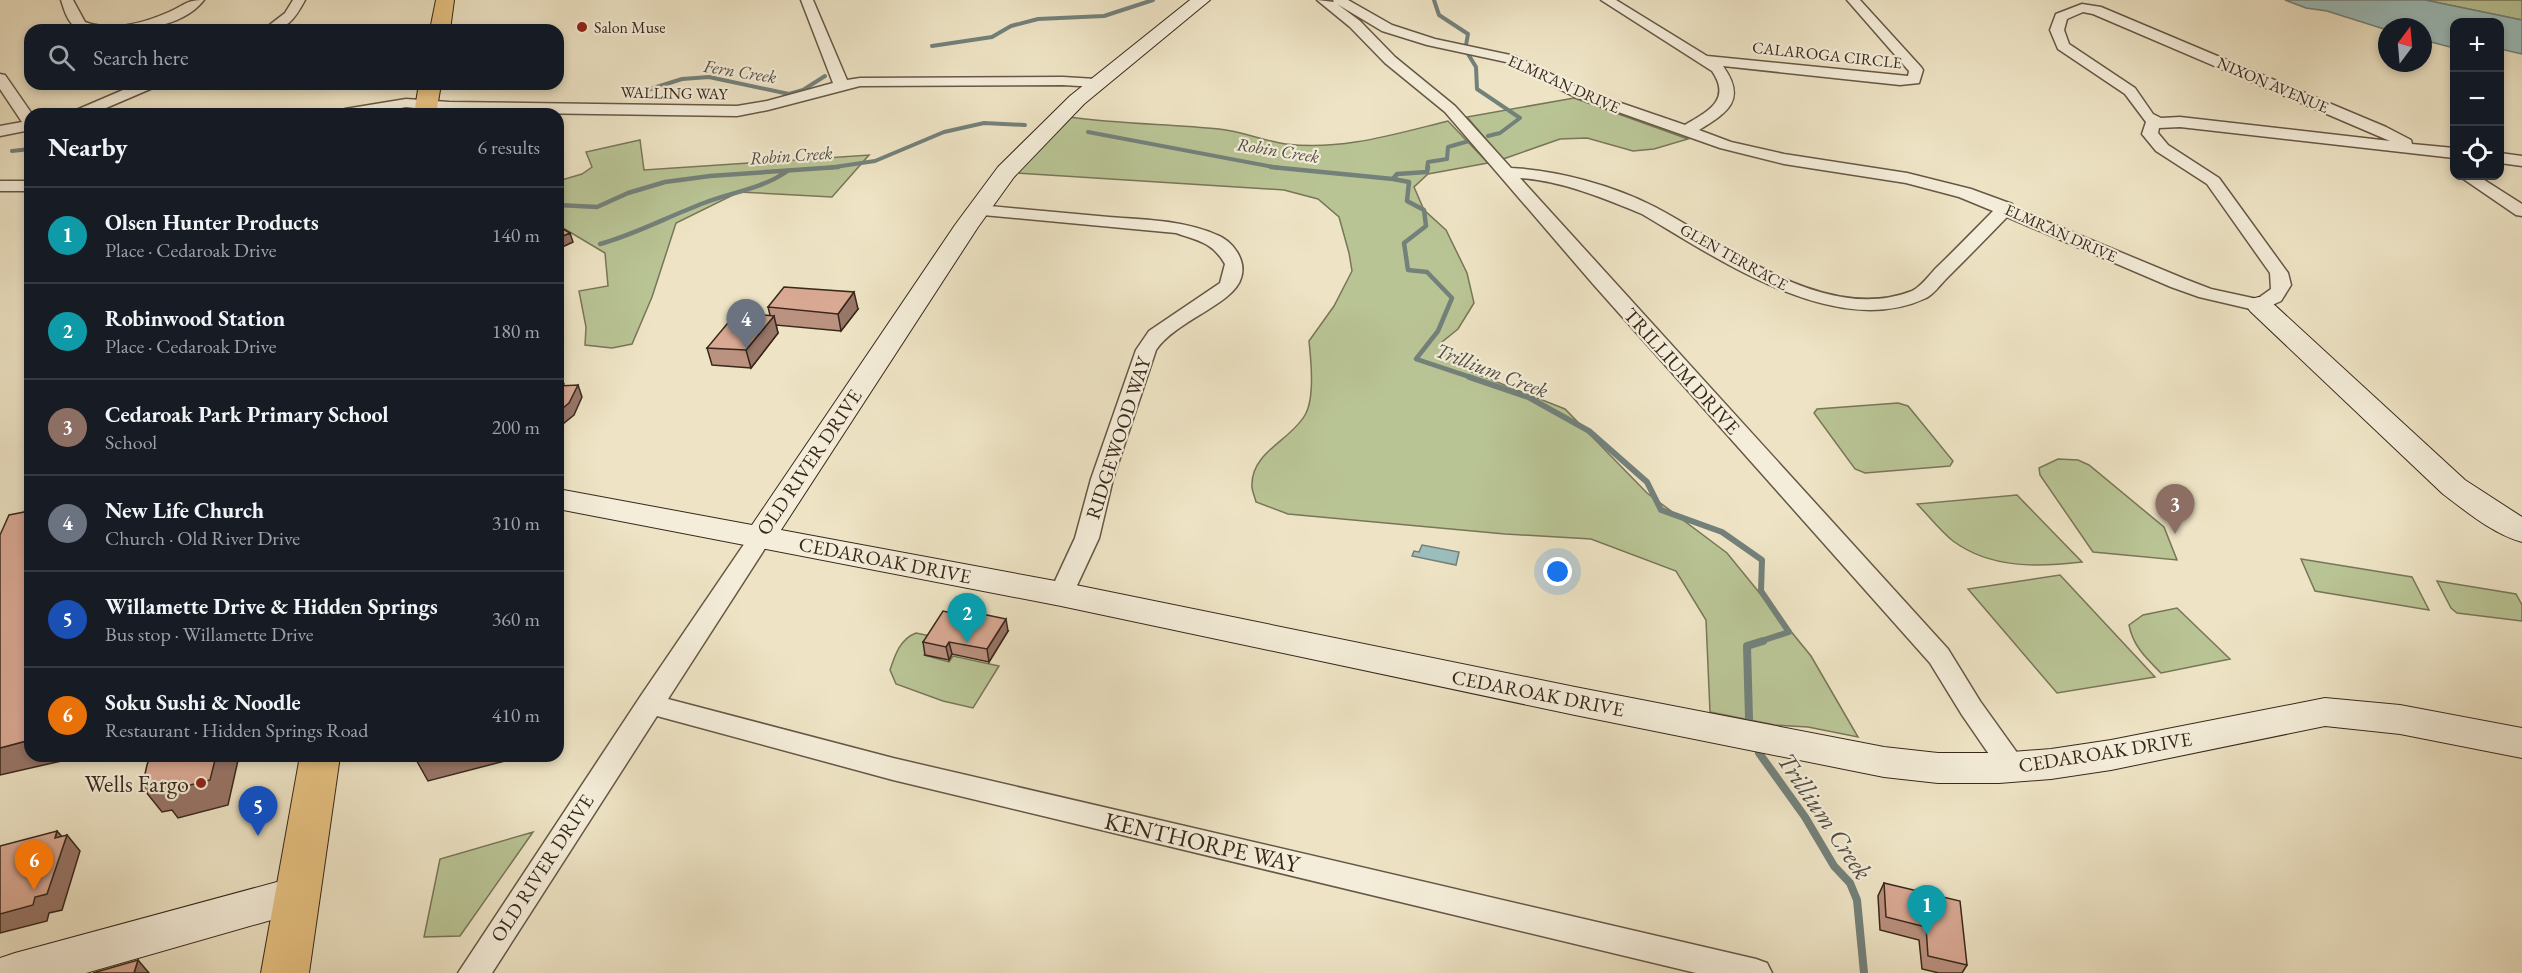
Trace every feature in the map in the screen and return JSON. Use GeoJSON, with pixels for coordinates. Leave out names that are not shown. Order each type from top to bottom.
{"type":"FeatureCollection","features":[{"type":"Feature","properties":{"kind":"main road"},"geometry":{"type":"LineString","coordinates":[[441,24],[445,0]]}},
{"type":"Feature","properties":{"kind":"main road"},"geometry":{"type":"LineString","coordinates":[[285,973],[319,762]]}},
{"type":"Feature","properties":{"kind":"street"},"geometry":{"type":"LineString","coordinates":[[67,0],[78,24]]}},
{"type":"Feature","properties":{"kind":"street"},"geometry":{"type":"LineString","coordinates":[[145,24],[186,10],[198,0]]}},
{"type":"Feature","properties":{"kind":"street"},"geometry":{"type":"LineString","coordinates":[[278,24],[290,15],[299,0]]}},
{"type":"Feature","properties":{"kind":"street"},"geometry":{"type":"LineString","coordinates":[[807,0],[842,84]]}},
{"type":"Feature","properties":{"kind":"street","name":"OLD RIVER DRIVE"},"geometry":{"type":"LineString","coordinates":[[474,973],[649,704],[978,210],[1020,155],[1096,83],[1201,0]]}},
{"type":"Feature","properties":{"kind":"street","name":"TRILLIUM DRIVE"},"geometry":{"type":"LineString","coordinates":[[1323,0],[1355,24],[1390,60],[1450,110],[1939,656],[1971,708],[2014,768]]}},
{"type":"Feature","properties":{"kind":"street","name":"ELMRAN DRIVE"},"geometry":{"type":"LineString","coordinates":[[1339,0],[1395,31],[1432,42],[1510,59],[1578,93],[1685,132],[1770,157],[1931,183],[2006,208],[2178,284],[2259,305]]}},
{"type":"Feature","properties":{"kind":"street"},"geometry":{"type":"LineString","coordinates":[[1606,0],[1705,60],[1721,74],[1728,88],[1727,94],[1715,111],[1685,132]]}},
{"type":"Feature","properties":{"kind":"street","name":"CALAROGA CIRCLE"},"geometry":{"type":"LineString","coordinates":[[1705,60],[1900,81],[1914,80],[1916,70],[1852,0]]}},
{"type":"Feature","properties":{"kind":"street","name":"NIXON AVENUE"},"geometry":{"type":"LineString","coordinates":[[2158,122],[2148,117],[2130,91],[2062,44],[2057,30],[2061,17],[2082,8],[2089,8],[2352,118],[2450,166]]}},
{"type":"Feature","properties":{"kind":"street"},"geometry":{"type":"LineString","coordinates":[[0,78],[24,115]]}},
{"type":"Feature","properties":{"kind":"street","name":"WALLING WAY"},"geometry":{"type":"LineString","coordinates":[[378,108],[428,101],[737,111],[782,104],[842,84],[883,81],[1096,83]]}},
{"type":"Feature","properties":{"kind":"street"},"geometry":{"type":"LineString","coordinates":[[93,108],[136,90]]}},
{"type":"Feature","properties":{"kind":"street"},"geometry":{"type":"LineString","coordinates":[[2450,153],[2180,122],[2158,122],[2150,129],[2154,141],[2213,181],[2281,275],[2283,286],[2280,292],[2259,305],[2454,488],[2488,512],[2522,531]]}},
{"type":"Feature","properties":{"kind":"street"},"geometry":{"type":"LineString","coordinates":[[0,131],[24,125]]}},
{"type":"Feature","properties":{"kind":"street"},"geometry":{"type":"LineString","coordinates":[[2504,159],[2522,161]]}},
{"type":"Feature","properties":{"kind":"street","name":"GLEN TERRACE"},"geometry":{"type":"LineString","coordinates":[[1505,173],[1526,173],[1550,177],[1625,201],[1648,210],[1788,288],[1819,298],[1847,303],[1904,302],[1921,294],[2006,208]]}},
{"type":"Feature","properties":{"kind":"street"},"geometry":{"type":"LineString","coordinates":[[2473,180],[2522,211]]}},
{"type":"Feature","properties":{"kind":"street"},"geometry":{"type":"LineString","coordinates":[[0,186],[24,186]]}},
{"type":"Feature","properties":{"kind":"street","name":"RIDGEWOOD WAY"},"geometry":{"type":"LineString","coordinates":[[978,210],[1178,228],[1212,239],[1224,248],[1234,264],[1234,272],[1227,287],[1175,320],[1156,335],[1146,350],[1102,479],[1087,538],[1061,594]]}},
{"type":"Feature","properties":{"kind":"street","name":"CEDAROAK DRIVE"},"geometry":{"type":"LineString","coordinates":[[564,500],[1061,594],[1575,701],[1884,762],[1938,768],[2014,768],[2112,755],[2325,712],[2399,718],[2522,743]]}},
{"type":"Feature","properties":{"kind":"street","name":"KENTHORPE WAY"},"geometry":{"type":"LineString","coordinates":[[649,704],[893,769],[1756,973]]}},
{"type":"Feature","properties":{"kind":"street"},"geometry":{"type":"LineString","coordinates":[[15,973],[298,894]]}},
{"type":"Feature","properties":{"kind":"green space"},"geometry":{"type":"Polygon","coordinates":[[[2425,0],[2522,0],[2522,20],[2425,0]]]}},
{"type":"Feature","properties":{"kind":"green space"},"geometry":{"type":"Polygon","coordinates":[[[1574,98],[1688,139],[1654,149],[1633,151],[1587,138],[1560,139],[1503,159],[1467,117],[1574,98]]]}},
{"type":"Feature","properties":{"kind":"green space"},"geometry":{"type":"Polygon","coordinates":[[[1069,117],[1219,129],[1277,143],[1307,146],[1368,140],[1448,121],[1488,163],[1428,174],[1414,187],[1424,210],[1446,230],[1467,273],[1474,303],[1458,329],[1442,342],[1472,372],[1565,409],[1647,493],[1727,553],[1811,656],[1858,737],[1808,727],[1775,725],[1710,712],[1706,620],[1676,571],[1591,539],[1505,534],[1288,514],[1256,502],[1252,486],[1258,463],[1299,424],[1305,415],[1311,389],[1309,341],[1334,306],[1352,271],[1339,217],[1318,199],[1284,190],[1016,173],[1069,117]]]}},
{"type":"Feature","properties":{"kind":"green space"},"geometry":{"type":"Polygon","coordinates":[[[640,140],[644,170],[869,155],[832,197],[739,192],[676,223],[652,297],[632,344],[612,348],[585,345],[586,327],[579,291],[608,286],[605,253],[564,229],[564,179],[582,174],[592,167],[586,152],[640,140]]]}},
{"type":"Feature","properties":{"kind":"green space"},"geometry":{"type":"Polygon","coordinates":[[[1898,403],[1908,406],[1953,461],[1950,466],[1865,473],[1855,469],[1814,413],[1817,409],[1898,403]]]}},
{"type":"Feature","properties":{"kind":"green space"},"geometry":{"type":"Polygon","coordinates":[[[2058,459],[2078,460],[2089,465],[2164,527],[2177,560],[2093,552],[2040,475],[2039,468],[2058,459]]]}},
{"type":"Feature","properties":{"kind":"green space"},"geometry":{"type":"Polygon","coordinates":[[[2017,495],[2082,562],[2032,565],[1983,557],[1953,541],[1917,504],[2017,495]]]}},
{"type":"Feature","properties":{"kind":"green space"},"geometry":{"type":"Polygon","coordinates":[[[2301,559],[2412,577],[2429,610],[2315,591],[2301,559]]]}},
{"type":"Feature","properties":{"kind":"green space"},"geometry":{"type":"Polygon","coordinates":[[[2060,575],[2155,677],[2057,693],[1968,589],[2060,575]]]}},
{"type":"Feature","properties":{"kind":"green space"},"geometry":{"type":"Polygon","coordinates":[[[2437,581],[2516,594],[2522,605],[2522,621],[2457,613],[2451,608],[2437,581]]]}},
{"type":"Feature","properties":{"kind":"green space"},"geometry":{"type":"Polygon","coordinates":[[[2177,608],[2230,659],[2161,673],[2137,645],[2129,625],[2143,615],[2177,608]]]}},
{"type":"Feature","properties":{"kind":"green space"},"geometry":{"type":"Polygon","coordinates":[[[916,633],[935,637],[924,655],[949,662],[953,656],[999,666],[973,708],[943,701],[896,684],[890,670],[894,659],[902,643],[916,633]]]}},
{"type":"Feature","properties":{"kind":"green space"},"geometry":{"type":"Polygon","coordinates":[[[533,832],[460,936],[424,937],[440,859],[533,832]]]}},
{"type":"Feature","properties":{"kind":"water"},"geometry":{"type":"Polygon","coordinates":[[[2285,0],[2425,0],[2522,20],[2522,54],[2504,50],[2504,18],[2450,18],[2450,47],[2432,42],[2432,18],[2378,18],[2378,27],[2327,11],[2306,8],[2285,0]]]}},
{"type":"Feature","properties":{"kind":"water"},"geometry":{"type":"Polygon","coordinates":[[[1422,545],[1459,552],[1456,565],[1412,556],[1414,551],[1419,552],[1422,545]]]}},
{"type":"Feature","properties":{"kind":"building"},"geometry":{"type":"Polygon","coordinates":[[[784,287],[854,292],[838,314],[768,307],[784,287]]]}},
{"type":"Feature","properties":{"kind":"building"},"geometry":{"type":"Polygon","coordinates":[[[737,312],[774,316],[746,350],[707,348],[737,312]]]}},
{"type":"Feature","properties":{"kind":"building"},"geometry":{"type":"Polygon","coordinates":[[[578,385],[569,403],[564,407],[564,386],[578,385]]]}},
{"type":"Feature","properties":{"kind":"building"},"geometry":{"type":"Polygon","coordinates":[[[24,512],[24,742],[0,748],[0,535],[9,515],[24,512]]]}},
{"type":"Feature","properties":{"kind":"building"},"geometry":{"type":"Polygon","coordinates":[[[963,610],[1006,619],[987,649],[949,642],[946,647],[923,642],[943,611],[960,615],[963,610]]]}},
{"type":"Feature","properties":{"kind":"building"},"geometry":{"type":"Polygon","coordinates":[[[148,762],[214,762],[210,780],[159,793],[162,783],[142,787],[148,762]]]}},
{"type":"Feature","properties":{"kind":"building"},"geometry":{"type":"Polygon","coordinates":[[[57,831],[55,838],[67,835],[47,894],[35,897],[33,905],[0,914],[0,846],[57,831]]]}},
{"type":"Feature","properties":{"kind":"building"},"geometry":{"type":"Polygon","coordinates":[[[1884,883],[1960,901],[1967,965],[1928,956],[1926,927],[1886,917],[1884,883]]]}},
{"type":"Feature","properties":{"kind":"building"},"geometry":{"type":"Polygon","coordinates":[[[138,960],[134,973],[93,973],[138,960]]]}},
{"type":"Feature","properties":{"kind":"waterway","name":"Fern Creek"},"geometry":{"type":"LineString","coordinates":[[932,46],[992,37],[1011,26],[1038,19],[1104,16],[1153,0]]}},
{"type":"Feature","properties":{"kind":"waterway","name":"Trillium Creek"},"geometry":{"type":"LineString","coordinates":[[1434,0],[1439,15],[1468,34],[1466,45]]}},
{"type":"Feature","properties":{"kind":"waterway","name":"Trillium Creek"},"geometry":{"type":"LineString","coordinates":[[1468,54],[1476,67],[1477,89],[1520,118],[1500,133],[1488,136]]}},
{"type":"Feature","properties":{"kind":"waterway","name":"Fern Creek"},"geometry":{"type":"LineString","coordinates":[[647,90],[682,79],[709,77],[789,94],[803,90],[825,76]]}},
{"type":"Feature","properties":{"kind":"waterway","name":"Robin Creek"},"geometry":{"type":"LineString","coordinates":[[832,167],[875,161],[944,132],[984,123],[1025,125]]}},
{"type":"Feature","properties":{"kind":"waterway","name":"Robin Creek"},"geometry":{"type":"LineString","coordinates":[[1088,132],[1277,168]]}},
{"type":"Feature","properties":{"kind":"waterway","name":"Trillium Creek"},"geometry":{"type":"LineString","coordinates":[[1427,168],[1428,162],[1447,159],[1448,147],[1469,141]]}},
{"type":"Feature","properties":{"kind":"waterway","name":"Fern Creek"},"geometry":{"type":"LineString","coordinates":[[12,151],[24,150]]}},
{"type":"Feature","properties":{"kind":"waterway","name":"Robin Creek"},"geometry":{"type":"LineString","coordinates":[[564,205],[597,207],[628,193],[665,182],[710,176],[832,167]]}},
{"type":"Feature","properties":{"kind":"waterway","name":"Robin Creek"},"geometry":{"type":"LineString","coordinates":[[832,167],[838,167]]}},
{"type":"Feature","properties":{"kind":"waterway","name":"Robin Creek"},"geometry":{"type":"LineString","coordinates":[[1271,167],[1277,168]]}},
{"type":"Feature","properties":{"kind":"waterway","name":"Trillium Creek"},"geometry":{"type":"LineString","coordinates":[[1393,179],[1397,174],[1427,172],[1428,167]]}},
{"type":"Feature","properties":{"kind":"waterway","name":"Robin Creek"},"geometry":{"type":"LineString","coordinates":[[1277,168],[1393,179]]}},
{"type":"Feature","properties":{"kind":"waterway"},"geometry":{"type":"LineString","coordinates":[[600,244],[704,203],[767,182],[786,172]]}},
{"type":"Feature","properties":{"kind":"waterway","name":"Trillium Creek"},"geometry":{"type":"LineString","coordinates":[[1393,179],[1409,182],[1407,201],[1424,210],[1426,226],[1404,243],[1408,270],[1427,272],[1452,298],[1438,331],[1416,359],[1473,378]]}},
{"type":"Feature","properties":{"kind":"waterway","name":"Trillium Creek"},"geometry":{"type":"LineString","coordinates":[[1469,377],[1528,397],[1589,431],[1647,482],[1661,510],[1722,532],[1762,560],[1761,591],[1789,632],[1758,642]]}},
{"type":"Feature","properties":{"kind":"waterway","name":"Trillium Creek"},"geometry":{"type":"LineString","coordinates":[[1749,719],[1747,646],[1763,641]]}},
{"type":"Feature","properties":{"kind":"waterway","name":"Trillium Creek"},"geometry":{"type":"LineString","coordinates":[[1759,753],[1805,817],[1834,866],[1850,883],[1857,900],[1864,973]]}},
{"type":"Feature","properties":{"kind":"place","name":"Salon Muse"},"geometry":{"type":"Point","coordinates":[582,27]}},
{"type":"Feature","properties":{"kind":"place","name":"New Life Church"},"geometry":{"type":"Point","coordinates":[746,349]}},
{"type":"Feature","properties":{"kind":"place","name":"Cedaroak Park Primary School"},"geometry":{"type":"Point","coordinates":[2175,534]}},
{"type":"Feature","properties":{"kind":"place","name":"Robinwood Station"},"geometry":{"type":"Point","coordinates":[967,643]}},
{"type":"Feature","properties":{"kind":"place","name":"Wells Fargo"},"geometry":{"type":"Point","coordinates":[201,783]}},
{"type":"Feature","properties":{"kind":"place","name":"Willamette Drive & Hidden Springs"},"geometry":{"type":"Point","coordinates":[258,836]}},
{"type":"Feature","properties":{"kind":"place","name":"Soku Sushi & Noodle"},"geometry":{"type":"Point","coordinates":[34,890]}},
{"type":"Feature","properties":{"kind":"place","name":"Olsen Hunter Products"},"geometry":{"type":"Point","coordinates":[1927,935]}}]}
